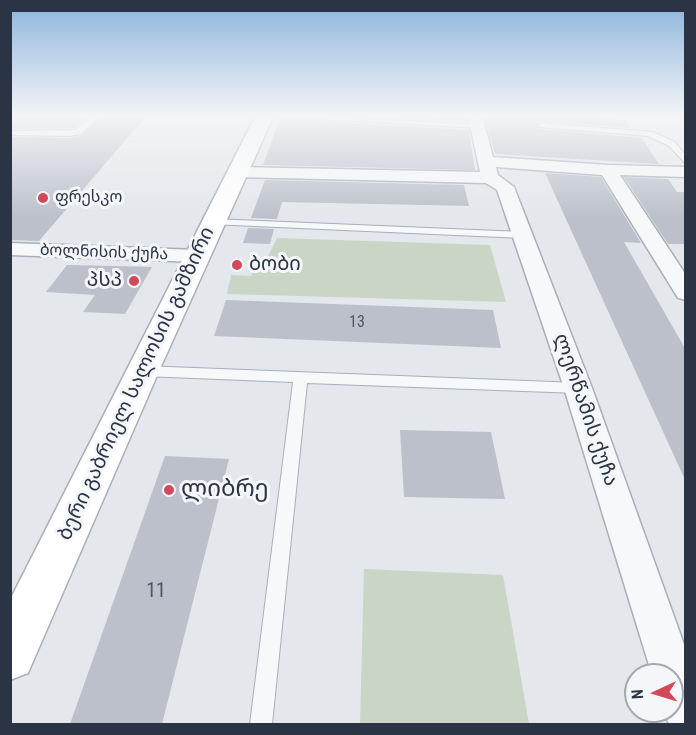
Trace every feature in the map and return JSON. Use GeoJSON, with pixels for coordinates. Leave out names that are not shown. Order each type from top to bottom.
{"type":"FeatureCollection","features":[{"type":"Feature","properties":{"kind":"main road","name":"ბერი გაბრიელ სალოსის გამზირი"},"geometry":{"type":"LineString","coordinates":[[10,655],[248,149]]}},
{"type":"Feature","properties":{"kind":"street"},"geometry":{"type":"LineString","coordinates":[[483,149],[488,170]]}},
{"type":"Feature","properties":{"kind":"street"},"geometry":{"type":"LineString","coordinates":[[237,172],[488,170],[686,172]]}},
{"type":"Feature","properties":{"kind":"street","name":"ლერწამის ქუჩა"},"geometry":{"type":"LineString","coordinates":[[488,170],[505,187],[523,235],[578,388],[686,713]]}},
{"type":"Feature","properties":{"kind":"street"},"geometry":{"type":"LineString","coordinates":[[608,170],[677,267],[686,293]]}},
{"type":"Feature","properties":{"kind":"street","name":"ბოლნისის ქუჩა"},"geometry":{"type":"LineString","coordinates":[[10,249],[196,256]]}},
{"type":"Feature","properties":{"kind":"lane"},"geometry":{"type":"LineString","coordinates":[[676,149],[686,162]]}},
{"type":"Feature","properties":{"kind":"lane"},"geometry":{"type":"LineString","coordinates":[[213,222],[523,235]]}},
{"type":"Feature","properties":{"kind":"lane"},"geometry":{"type":"LineString","coordinates":[[142,371],[578,388]]}},
{"type":"Feature","properties":{"kind":"lane"},"geometry":{"type":"LineString","coordinates":[[261,724],[301,377]]}},
{"type":"Feature","properties":{"kind":"green space"},"geometry":{"type":"Polygon","coordinates":[[[277,238],[490,245],[506,302],[227,294],[231,275],[251,276],[258,259],[266,260],[277,238]]]}},
{"type":"Feature","properties":{"kind":"green space"},"geometry":{"type":"Polygon","coordinates":[[[364,569],[503,575],[529,724],[360,724],[364,569]]]}},
{"type":"Feature","properties":{"kind":"building","name":"ფრესკო"},"geometry":{"type":"Polygon","coordinates":[[[10,149],[118,149],[39,241],[10,240],[10,149]]]}},
{"type":"Feature","properties":{"kind":"building"},"geometry":{"type":"Polygon","coordinates":[[[269,149],[472,149],[475,170],[263,165],[269,149]]]}},
{"type":"Feature","properties":{"kind":"building"},"geometry":{"type":"Polygon","coordinates":[[[494,149],[649,149],[659,164],[495,154],[494,149]]]}},
{"type":"Feature","properties":{"kind":"building"},"geometry":{"type":"Polygon","coordinates":[[[545,173],[601,177],[641,243],[624,242],[686,350],[686,482],[545,173]]]}},
{"type":"Feature","properties":{"kind":"building"},"geometry":{"type":"Polygon","coordinates":[[[624,177],[668,179],[677,192],[686,192],[686,244],[668,244],[624,177]]]}},
{"type":"Feature","properties":{"kind":"building"},"geometry":{"type":"Polygon","coordinates":[[[265,180],[464,185],[469,206],[282,202],[277,219],[251,218],[265,180]]]}},
{"type":"Feature","properties":{"kind":"building"},"geometry":{"type":"Polygon","coordinates":[[[248,228],[274,229],[270,244],[243,243],[248,228]]]}},
{"type":"Feature","properties":{"kind":"building"},"geometry":{"type":"Polygon","coordinates":[[[67,265],[152,267],[125,314],[83,312],[95,295],[46,292],[67,265]]]}},
{"type":"Feature","properties":{"kind":"building"},"geometry":{"type":"Polygon","coordinates":[[[226,300],[493,310],[501,348],[214,336],[226,300]]]}},
{"type":"Feature","properties":{"kind":"building"},"geometry":{"type":"Polygon","coordinates":[[[400,430],[491,432],[505,499],[404,497],[400,430]]]}},
{"type":"Feature","properties":{"kind":"building"},"geometry":{"type":"Polygon","coordinates":[[[165,456],[229,459],[162,724],[70,724],[165,456]]]}},
{"type":"Feature","properties":{"kind":"place","name":"ფრესკო"},"geometry":{"type":"Point","coordinates":[43,198]}},
{"type":"Feature","properties":{"kind":"place","name":"ბობი"},"geometry":{"type":"Point","coordinates":[237,265]}},
{"type":"Feature","properties":{"kind":"place","name":"პსპ"},"geometry":{"type":"Point","coordinates":[134,281]}},
{"type":"Feature","properties":{"kind":"place","name":"ლიბრე"},"geometry":{"type":"Point","coordinates":[169,490]}}]}
